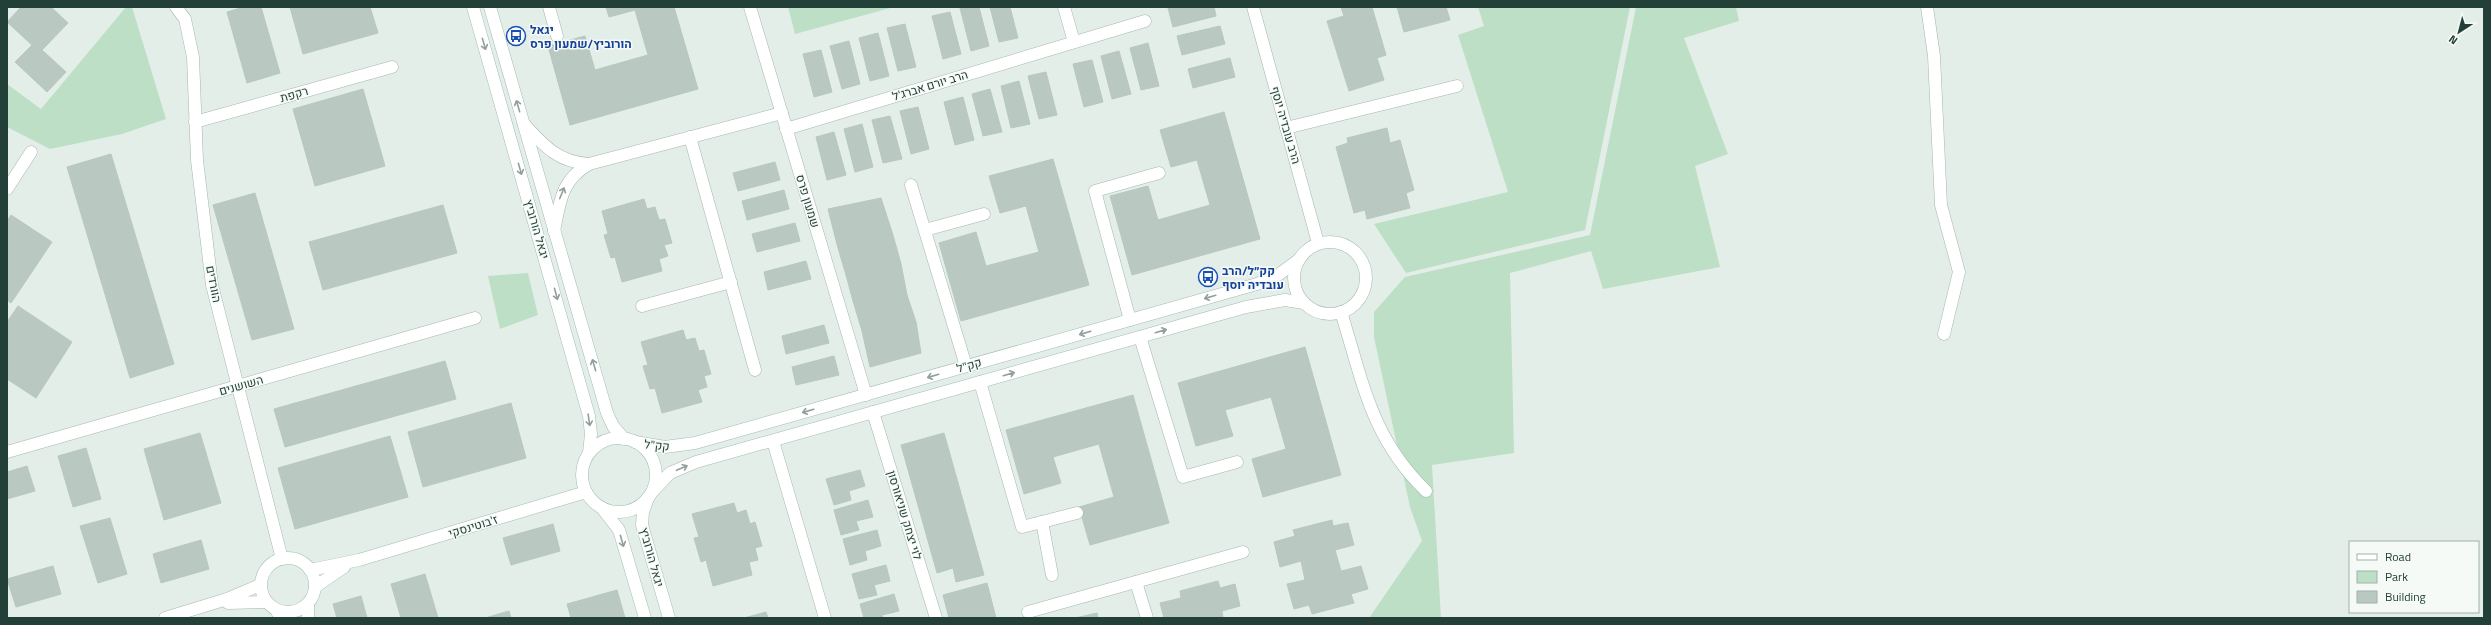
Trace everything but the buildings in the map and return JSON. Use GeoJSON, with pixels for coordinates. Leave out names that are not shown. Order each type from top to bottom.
{"type":"FeatureCollection","features":[{"type":"Feature","properties":{"kind":"street","name":"הוורדים"},"geometry":{"type":"LineString","coordinates":[[176,7],[185,19],[194,57],[197,160],[212,285],[282,559]]}},
{"type":"Feature","properties":{"kind":"street","name":"יגאל הורוביץ"},"geometry":{"type":"LineString","coordinates":[[473,7],[589,416],[591,434],[589,454]]}},
{"type":"Feature","properties":{"kind":"street","name":"יגאל הורוביץ"},"geometry":{"type":"LineString","coordinates":[[490,7],[607,413],[613,426],[630,440]]}},
{"type":"Feature","properties":{"kind":"street"},"geometry":{"type":"LineString","coordinates":[[549,7],[557,36]]}},
{"type":"Feature","properties":{"kind":"street","name":"שמעון פרס"},"geometry":{"type":"LineString","coordinates":[[750,7],[866,395]]}},
{"type":"Feature","properties":{"kind":"street"},"geometry":{"type":"LineString","coordinates":[[1064,7],[1074,42]]}},
{"type":"Feature","properties":{"kind":"street","name":"הרב עובדיה יוסף"},"geometry":{"type":"LineString","coordinates":[[1253,7],[1318,243]]}},
{"type":"Feature","properties":{"kind":"street"},"geometry":{"type":"LineString","coordinates":[[1927,7],[1934,56],[1941,205],[1959,272],[1944,334]]}},
{"type":"Feature","properties":{"kind":"street","name":"הרב יורם אברג'ל"},"geometry":{"type":"LineString","coordinates":[[786,128],[1145,21]]}},
{"type":"Feature","properties":{"kind":"street","name":"רקפת"},"geometry":{"type":"LineString","coordinates":[[195,122],[392,67]]}},
{"type":"Feature","properties":{"kind":"street"},"geometry":{"type":"LineString","coordinates":[[1286,128],[1456,86]]}},
{"type":"Feature","properties":{"kind":"street"},"geometry":{"type":"LineString","coordinates":[[524,124],[545,148],[555,155],[571,162],[588,164],[782,114]]}},
{"type":"Feature","properties":{"kind":"street"},"geometry":{"type":"LineString","coordinates":[[690,137],[755,370]]}},
{"type":"Feature","properties":{"kind":"street"},"geometry":{"type":"LineString","coordinates":[[7,189],[31,152]]}},
{"type":"Feature","properties":{"kind":"street"},"geometry":{"type":"LineString","coordinates":[[554,231],[559,201],[565,186],[572,176],[588,164]]}},
{"type":"Feature","properties":{"kind":"street"},"geometry":{"type":"LineString","coordinates":[[1130,320],[1095,191],[1159,172]]}},
{"type":"Feature","properties":{"kind":"street"},"geometry":{"type":"LineString","coordinates":[[911,185],[966,366]]}},
{"type":"Feature","properties":{"kind":"street"},"geometry":{"type":"LineString","coordinates":[[925,230],[984,214]]}},
{"type":"Feature","properties":{"kind":"street"},"geometry":{"type":"LineString","coordinates":[[1329,242],[1344,245],[1354,252],[1364,266],[1366,280],[1363,291],[1354,304],[1341,312],[1324,313],[1304,303],[1297,294],[1294,283],[1294,272],[1297,261],[1308,249],[1318,243],[1329,242]]}},
{"type":"Feature","properties":{"kind":"street","name":"קק\"ל"},"geometry":{"type":"LineString","coordinates":[[630,440],[665,448],[687,445],[1257,284],[1278,275],[1297,261]]}},
{"type":"Feature","properties":{"kind":"street"},"geometry":{"type":"LineString","coordinates":[[642,306],[731,282]]}},
{"type":"Feature","properties":{"kind":"street","name":"קק\"ל"},"geometry":{"type":"LineString","coordinates":[[650,494],[666,476],[681,468],[773,440],[1268,301],[1290,300],[1304,303]]}},
{"type":"Feature","properties":{"kind":"street"},"geometry":{"type":"LineString","coordinates":[[1341,312],[1373,415],[1381,433],[1402,466],[1426,492]]}},
{"type":"Feature","properties":{"kind":"street","name":"השושנים"},"geometry":{"type":"LineString","coordinates":[[7,452],[475,318]]}},
{"type":"Feature","properties":{"kind":"street"},"geometry":{"type":"LineString","coordinates":[[1140,336],[1183,477],[1237,462]]}},
{"type":"Feature","properties":{"kind":"street"},"geometry":{"type":"LineString","coordinates":[[980,382],[1022,527],[1076,513]]}},
{"type":"Feature","properties":{"kind":"street","name":"לוי יצחק שניאורסון"},"geometry":{"type":"LineString","coordinates":[[873,412],[936,618]]}},
{"type":"Feature","properties":{"kind":"street"},"geometry":{"type":"LineString","coordinates":[[613,439],[630,440],[645,449],[654,464],[656,475],[650,494],[630,510],[619,512],[602,508],[593,501],[586,492],[582,470],[589,454],[602,442],[613,439]]}},
{"type":"Feature","properties":{"kind":"street"},"geometry":{"type":"LineString","coordinates":[[773,440],[825,618]]}},
{"type":"Feature","properties":{"kind":"street","name":"ז'בוטינסקי"},"geometry":{"type":"LineString","coordinates":[[310,570],[359,560],[586,492]]}},
{"type":"Feature","properties":{"kind":"street","name":"יגאל הורוביץ"},"geometry":{"type":"LineString","coordinates":[[650,494],[643,512],[642,525],[669,618]]}},
{"type":"Feature","properties":{"kind":"street","name":"יגאל הורוביץ"},"geometry":{"type":"LineString","coordinates":[[602,508],[619,530],[645,618]]}},
{"type":"Feature","properties":{"kind":"street"},"geometry":{"type":"LineString","coordinates":[[1042,522],[1052,575]]}},
{"type":"Feature","properties":{"kind":"street"},"geometry":{"type":"LineString","coordinates":[[1028,612],[1243,552]]}},
{"type":"Feature","properties":{"kind":"street"},"geometry":{"type":"LineString","coordinates":[[308,604],[293,612],[278,614],[266,602],[260,585],[261,578],[269,565],[282,559],[298,560],[310,570],[315,587],[308,604],[308,618]]}},
{"type":"Feature","properties":{"kind":"street","name":"ז'בוטינסקי"},"geometry":{"type":"LineString","coordinates":[[315,587],[342,568],[359,560]]}},
{"type":"Feature","properties":{"kind":"street"},"geometry":{"type":"LineString","coordinates":[[1136,582],[1147,618]]}},
{"type":"Feature","properties":{"kind":"street"},"geometry":{"type":"LineString","coordinates":[[165,618],[205,606],[260,585]]}},
{"type":"Feature","properties":{"kind":"street"},"geometry":{"type":"LineString","coordinates":[[205,606],[250,601],[266,602]]}},
{"type":"Feature","properties":{"kind":"green space"},"geometry":{"type":"Polygon","coordinates":[[[126,7],[132,7],[166,119],[122,134],[50,149],[7,127],[7,84],[41,109],[126,7]]]}},
{"type":"Feature","properties":{"kind":"green space"},"geometry":{"type":"Polygon","coordinates":[[[788,7],[894,7],[795,34],[788,7]]]}},
{"type":"Feature","properties":{"kind":"green space"},"geometry":{"type":"Polygon","coordinates":[[[1478,7],[1630,7],[1585,230],[1406,273],[1374,224],[1508,192],[1458,35],[1484,26],[1478,7]]]}},
{"type":"Feature","properties":{"kind":"green space"},"geometry":{"type":"Polygon","coordinates":[[[1636,7],[1736,7],[1739,21],[1684,38],[1728,154],[1695,166],[1720,267],[1603,289],[1591,251],[1510,273],[1514,453],[1432,465],[1441,618],[1369,618],[1422,541],[1410,507],[1374,337],[1374,312],[1405,277],[1590,235],[1636,7]]]}},
{"type":"Feature","properties":{"kind":"green space"},"geometry":{"type":"Polygon","coordinates":[[[528,273],[538,315],[500,329],[488,276],[528,273]]]}},
{"type":"Feature","properties":{"kind":"place","name":"יגאל הורוביץ/שמעון פרס"},"geometry":{"type":"Point","coordinates":[516,36]}},
{"type":"Feature","properties":{"kind":"place","name":"קק״ל/הרב עובדיה יוסף"},"geometry":{"type":"Point","coordinates":[1208,277]}}]}
